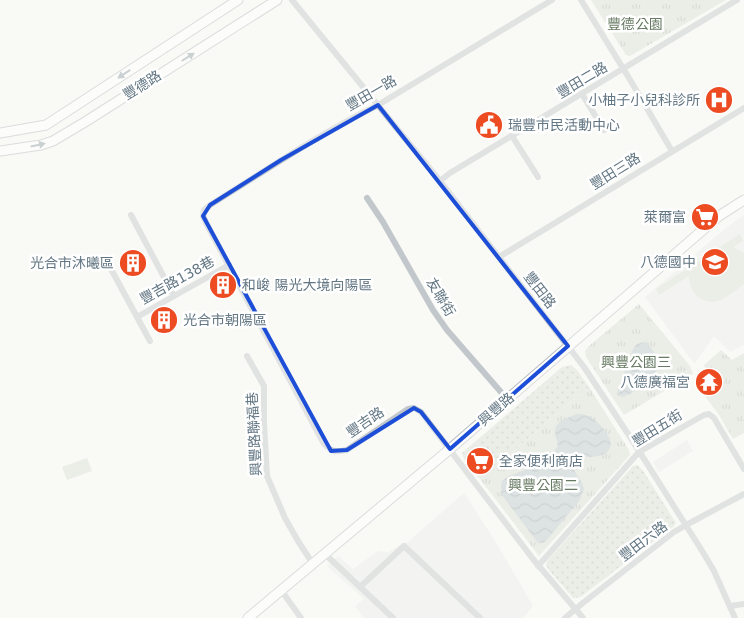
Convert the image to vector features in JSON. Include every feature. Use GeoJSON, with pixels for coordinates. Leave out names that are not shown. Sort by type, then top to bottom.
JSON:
{"type":"FeatureCollection","features":[{"type":"Feature","properties":{"kind":"main road","name":"豐德路"},"geometry":{"type":"LineString","coordinates":[[0,133],[46,125],[238,0]]}},
{"type":"Feature","properties":{"kind":"main road","name":"豐德路"},"geometry":{"type":"LineString","coordinates":[[0,151],[41,145],[53,141],[277,0]]}},
{"type":"Feature","properties":{"kind":"main road","name":"興豐路"},"geometry":{"type":"LineString","coordinates":[[248,618],[450,449],[720,216],[744,200]]}},
{"type":"Feature","properties":{"kind":"street","name":"豐田路"},"geometry":{"type":"LineString","coordinates":[[292,0],[440,181],[584,367],[640,452],[714,571],[735,618]]}},
{"type":"Feature","properties":{"kind":"street","name":"豐田一路"},"geometry":{"type":"LineString","coordinates":[[204,210],[281,160],[359,114],[378,105],[552,0]]}},
{"type":"Feature","properties":{"kind":"street"},"geometry":{"type":"LineString","coordinates":[[581,0],[672,152]]}},
{"type":"Feature","properties":{"kind":"street","name":"豐田二路"},"geometry":{"type":"LineString","coordinates":[[440,181],[450,173],[737,0]]}},
{"type":"Feature","properties":{"kind":"street"},"geometry":{"type":"LineString","coordinates":[[582,94],[604,130]]}},
{"type":"Feature","properties":{"kind":"street","name":"豐田三路"},"geometry":{"type":"LineString","coordinates":[[499,257],[744,108]]}},
{"type":"Feature","properties":{"kind":"street"},"geometry":{"type":"LineString","coordinates":[[512,136],[538,177]]}},
{"type":"Feature","properties":{"kind":"street","name":"友聯街"},"geometry":{"type":"LineString","coordinates":[[367,198],[383,222],[433,310],[447,330],[507,399]]}},
{"type":"Feature","properties":{"kind":"street","name":"豐吉路"},"geometry":{"type":"LineString","coordinates":[[204,210],[203,216],[206,223],[324,444],[331,451],[347,450],[408,409],[414,408],[422,412],[538,566],[583,618]]}},
{"type":"Feature","properties":{"kind":"street"},"geometry":{"type":"LineString","coordinates":[[131,215],[174,296]]}},
{"type":"Feature","properties":{"kind":"street","name":"豐吉路138巷"},"geometry":{"type":"LineString","coordinates":[[137,317],[229,265]]}},
{"type":"Feature","properties":{"kind":"street"},"geometry":{"type":"LineString","coordinates":[[111,269],[150,341]]}},
{"type":"Feature","properties":{"kind":"street","name":"興豐路聯福巷"},"geometry":{"type":"LineString","coordinates":[[247,356],[264,386],[267,476],[285,518],[313,564]]}},
{"type":"Feature","properties":{"kind":"street","name":"豐田五街"},"geometry":{"type":"LineString","coordinates":[[538,566],[640,452],[704,414],[713,415],[744,469]]}},
{"type":"Feature","properties":{"kind":"street","name":"豐田六路"},"geometry":{"type":"LineString","coordinates":[[565,618],[639,559],[686,525],[744,494]]}},
{"type":"Feature","properties":{"kind":"street"},"geometry":{"type":"LineString","coordinates":[[360,587],[404,546],[480,618]]}},
{"type":"Feature","properties":{"kind":"street"},"geometry":{"type":"LineString","coordinates":[[325,554],[392,618]]}},
{"type":"Feature","properties":{"kind":"street"},"geometry":{"type":"LineString","coordinates":[[281,590],[301,618]]}},
{"type":"Feature","properties":{"kind":"street"},"geometry":{"type":"LineString","coordinates":[[730,606],[744,604]]}},
{"type":"Feature","properties":{"kind":"highlighted area"},"geometry":{"type":"Polygon","coordinates":[[[378,105],[568,346],[450,449],[421,412],[414,408],[347,450],[331,451],[203,216],[210,205],[281,160],[378,105]]]}},
{"type":"Feature","properties":{"kind":"shaded area","name":"八德國中"},"geometry":{"type":"Polygon","coordinates":[[[744,215],[744,345],[730,352],[714,336],[695,363],[645,297],[744,215]]]}},
{"type":"Feature","properties":{"kind":"shaded area"},"geometry":{"type":"Polygon","coordinates":[[[687,440],[693,451],[659,472],[653,462],[687,440]]]}},
{"type":"Feature","properties":{"kind":"shaded area"},"geometry":{"type":"Polygon","coordinates":[[[464,493],[497,544],[533,606],[523,618],[364,618],[355,606],[364,599],[327,566],[338,556],[353,569],[378,551],[388,552],[409,541],[464,493]]]}},
{"type":"Feature","properties":{"kind":"green space","name":"豐德公園"},"geometry":{"type":"Polygon","coordinates":[[[591,0],[726,0],[630,56],[626,55],[591,0]]]}},
{"type":"Feature","properties":{"kind":"green space"},"geometry":{"type":"Polygon","coordinates":[[[740,234],[743,241],[733,247],[744,253],[744,284],[721,300],[714,302],[698,297],[691,287],[689,276],[659,295],[656,289],[740,234]]]}},
{"type":"Feature","properties":{"kind":"green space","name":"興豐公園三"},"geometry":{"type":"Polygon","coordinates":[[[639,304],[690,366],[693,374],[624,415],[586,357],[585,351],[639,304]]]}},
{"type":"Feature","properties":{"kind":"green space"},"geometry":{"type":"Polygon","coordinates":[[[721,350],[732,360],[744,353],[744,433],[733,439],[719,415],[695,383],[706,370],[704,365],[721,350]]]}},
{"type":"Feature","properties":{"kind":"green space"},"geometry":{"type":"Polygon","coordinates":[[[571,365],[589,387],[480,479],[464,459],[462,453],[562,367],[571,365]]]}},
{"type":"Feature","properties":{"kind":"green space","name":"興豐公園二"},"geometry":{"type":"Polygon","coordinates":[[[589,387],[629,450],[630,455],[539,556],[480,479],[589,387]]]}},
{"type":"Feature","properties":{"kind":"green space"},"geometry":{"type":"Polygon","coordinates":[[[87,458],[92,471],[67,480],[62,467],[87,458]]]}},
{"type":"Feature","properties":{"kind":"green space"},"geometry":{"type":"Polygon","coordinates":[[[638,465],[676,523],[582,596],[573,598],[548,569],[546,564],[633,466],[638,465]]]}},
{"type":"Feature","properties":{"kind":"water"},"geometry":{"type":"Polygon","coordinates":[[[647,343],[661,361],[662,366],[632,393],[622,397],[618,391],[633,349],[637,344],[647,343]]]}},
{"type":"Feature","properties":{"kind":"water"},"geometry":{"type":"Polygon","coordinates":[[[577,414],[591,418],[598,423],[607,434],[611,445],[606,453],[600,456],[576,456],[569,462],[584,489],[579,501],[546,541],[538,543],[502,495],[502,481],[507,477],[532,467],[541,457],[555,450],[559,445],[555,432],[557,424],[577,414]]]}},
{"type":"Feature","properties":{"kind":"place","name":"小柚子小兒科診所"},"geometry":{"type":"Point","coordinates":[719,100]}},
{"type":"Feature","properties":{"kind":"place","name":"瑞豐市民活動中心"},"geometry":{"type":"Point","coordinates":[489,125]}},
{"type":"Feature","properties":{"kind":"place","name":"萊爾富"},"geometry":{"type":"Point","coordinates":[705,217]}},
{"type":"Feature","properties":{"kind":"place","name":"八德國中"},"geometry":{"type":"Point","coordinates":[715,262]}},
{"type":"Feature","properties":{"kind":"place","name":"光合市沐曦區"},"geometry":{"type":"Point","coordinates":[133,263]}},
{"type":"Feature","properties":{"kind":"place","name":"和峻 陽光大境向陽區"},"geometry":{"type":"Point","coordinates":[223,285]}},
{"type":"Feature","properties":{"kind":"place","name":"光合市朝陽區"},"geometry":{"type":"Point","coordinates":[164,320]}},
{"type":"Feature","properties":{"kind":"place","name":"八德廣福宮"},"geometry":{"type":"Point","coordinates":[709,382]}},
{"type":"Feature","properties":{"kind":"place","name":"全家便利商店"},"geometry":{"type":"Point","coordinates":[480,461]}}]}
